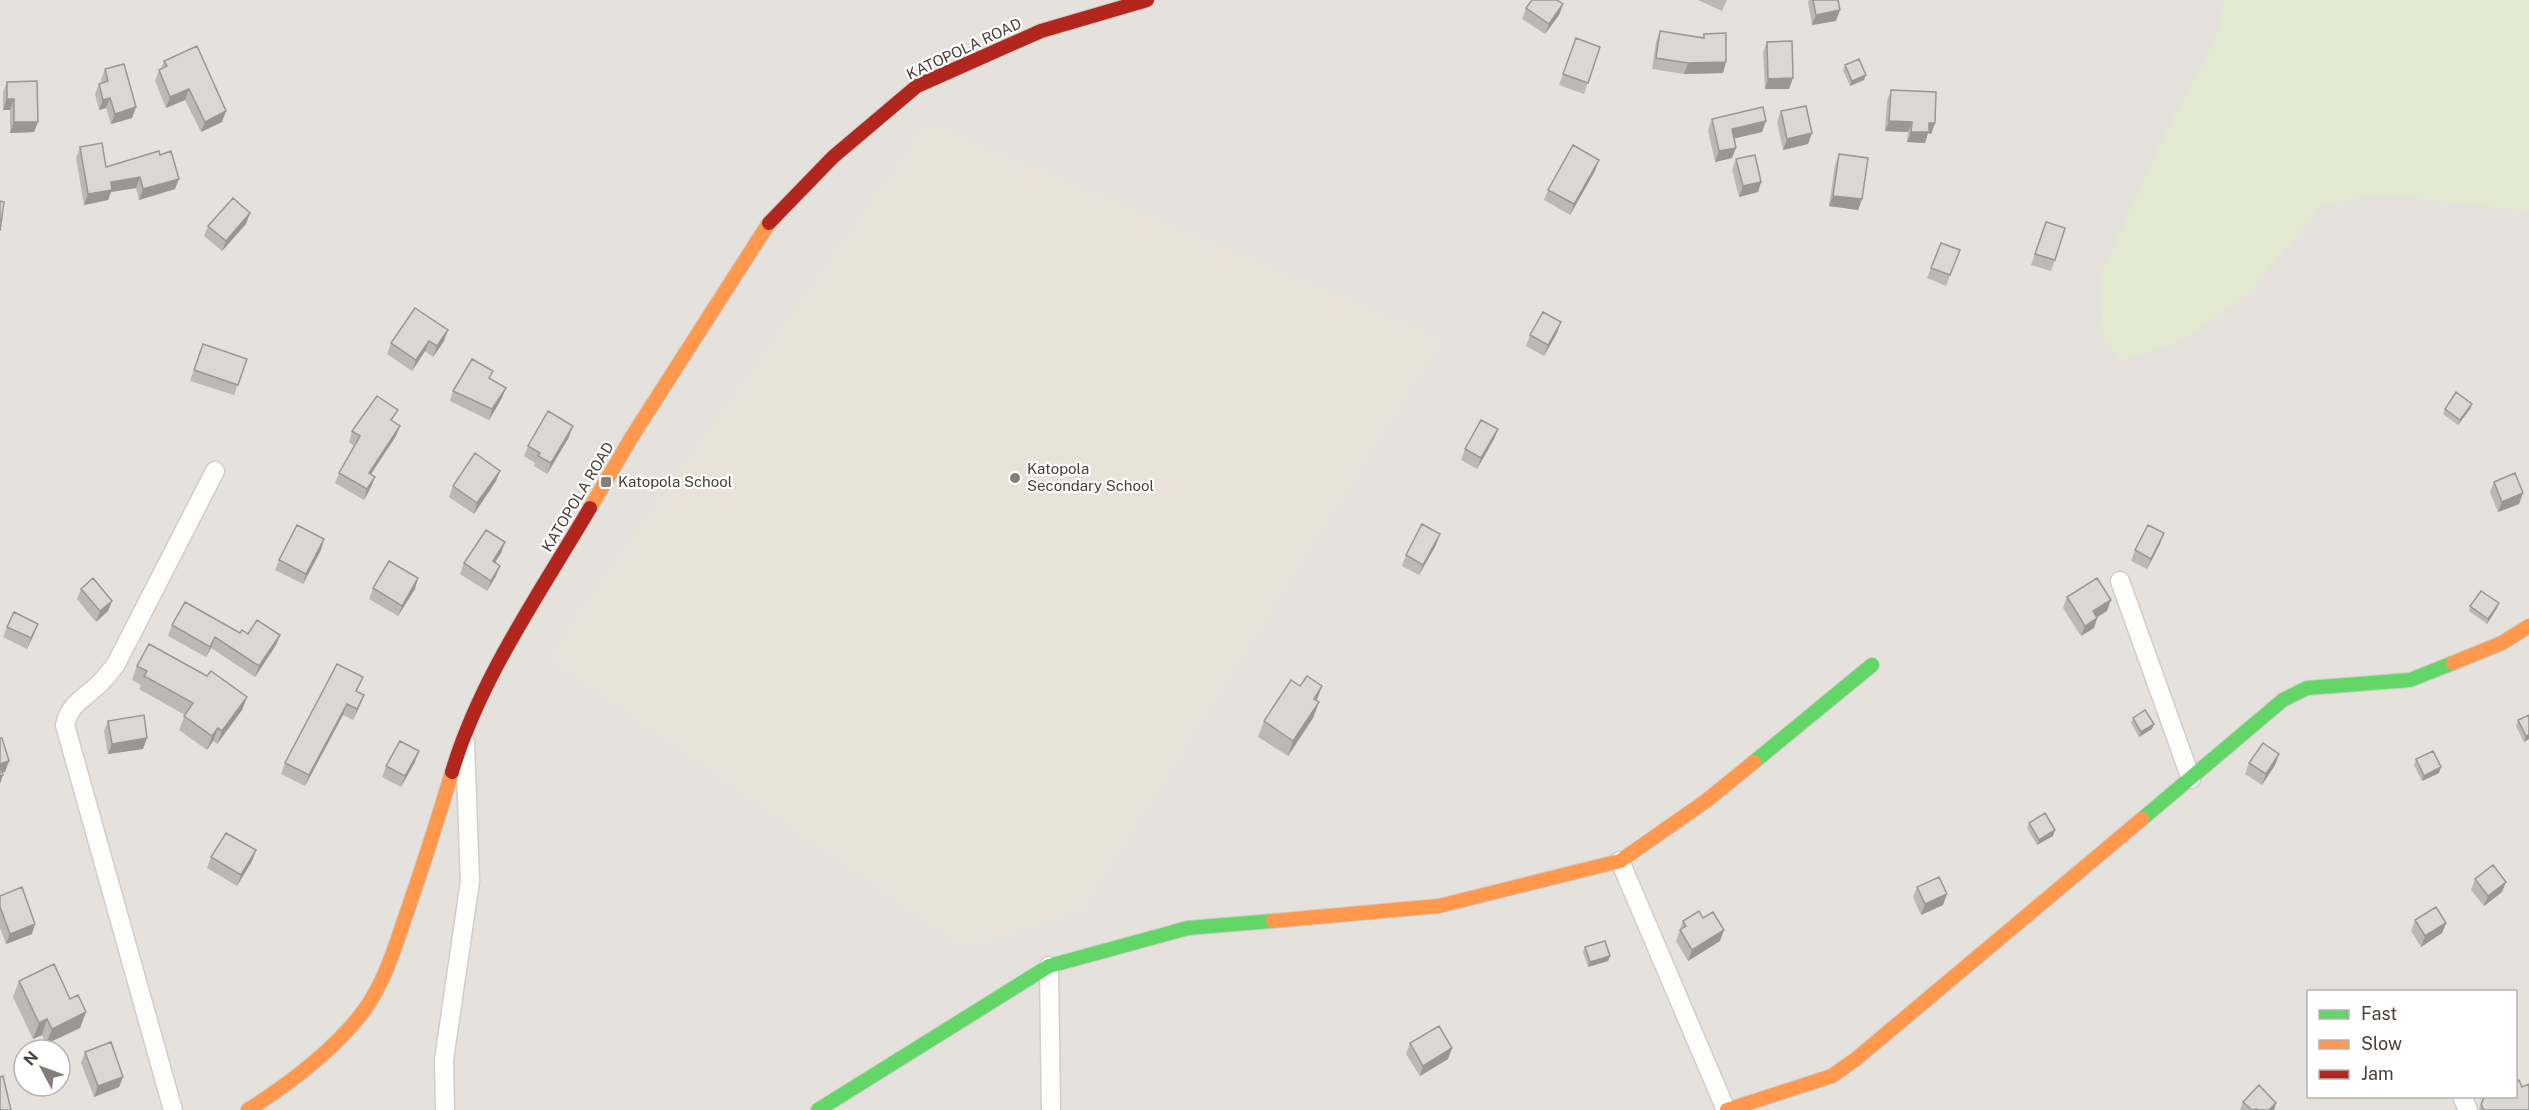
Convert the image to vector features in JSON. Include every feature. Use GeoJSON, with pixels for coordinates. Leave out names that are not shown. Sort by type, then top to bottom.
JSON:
{"type":"FeatureCollection","features":[{"type":"Feature","properties":{"kind":"street","name":"KATOPOLA ROAD"},"geometry":{"type":"LineString","coordinates":[[248,1110],[291,1083],[324,1052],[362,1013],[386,974],[426,858],[464,731],[514,637],[633,435],[765,228],[833,157],[917,86],[1041,31],[1147,0]]}},
{"type":"Feature","properties":{"kind":"street"},"geometry":{"type":"LineString","coordinates":[[173,1110],[65,725],[67,714],[74,704],[98,686],[116,664],[215,471]]}},
{"type":"Feature","properties":{"kind":"street"},"geometry":{"type":"LineString","coordinates":[[2120,581],[2191,779]]}},
{"type":"Feature","properties":{"kind":"street"},"geometry":{"type":"LineString","coordinates":[[1620,861],[1726,1110],[1832,1076],[1856,1059],[2283,700],[2307,688],[2410,680],[2502,643],[2529,626]]}},
{"type":"Feature","properties":{"kind":"street"},"geometry":{"type":"LineString","coordinates":[[818,1110],[1049,966],[1188,928],[1439,906],[1620,861],[1706,801],[1872,665]]}},
{"type":"Feature","properties":{"kind":"street"},"geometry":{"type":"LineString","coordinates":[[445,1110],[444,1060],[470,881],[464,731]]}},
{"type":"Feature","properties":{"kind":"street"},"geometry":{"type":"LineString","coordinates":[[1049,966],[1051,1110]]}},
{"type":"Feature","properties":{"kind":"shaded area"},"geometry":{"type":"Polygon","coordinates":[[[0,0],[2529,0],[2529,1110],[0,1110],[0,0]]]}},
{"type":"Feature","properties":{"kind":"shaded area","name":"Katopola Secondary School"},"geometry":{"type":"Polygon","coordinates":[[[928,124],[1441,340],[1082,910],[964,947],[552,659],[578,616],[928,124]]]}},
{"type":"Feature","properties":{"kind":"green space"},"geometry":{"type":"Polygon","coordinates":[[[2225,0],[2529,0],[2529,211],[2385,195],[2325,204],[2248,294],[2183,340],[2122,361],[2103,337],[2100,275],[2168,127],[2215,42],[2225,0]]]}},
{"type":"Feature","properties":{"kind":"building"},"geometry":{"type":"Polygon","coordinates":[[[1532,0],[1557,0],[1563,4],[1549,24],[1526,8],[1532,0]]]}},
{"type":"Feature","properties":{"kind":"building"},"geometry":{"type":"Polygon","coordinates":[[[1813,0],[1838,0],[1840,10],[1816,15],[1813,0]]]}},
{"type":"Feature","properties":{"kind":"building"},"geometry":{"type":"Polygon","coordinates":[[[1660,31],[1704,38],[1704,34],[1726,33],[1726,62],[1688,63],[1656,58],[1660,31]]]}},
{"type":"Feature","properties":{"kind":"building"},"geometry":{"type":"Polygon","coordinates":[[[1576,38],[1600,47],[1588,83],[1563,74],[1576,38]]]}},
{"type":"Feature","properties":{"kind":"building"},"geometry":{"type":"Polygon","coordinates":[[[1792,41],[1793,78],[1768,79],[1767,42],[1792,41]]]}},
{"type":"Feature","properties":{"kind":"building"},"geometry":{"type":"Polygon","coordinates":[[[197,46],[226,111],[205,122],[189,89],[170,97],[159,70],[167,66],[164,61],[197,46]]]}},
{"type":"Feature","properties":{"kind":"building"},"geometry":{"type":"Polygon","coordinates":[[[1859,59],[1866,75],[1852,81],[1845,65],[1859,59]]]}},
{"type":"Feature","properties":{"kind":"building"},"geometry":{"type":"Polygon","coordinates":[[[124,64],[136,107],[115,114],[110,98],[103,100],[99,84],[108,81],[105,69],[124,64]]]}},
{"type":"Feature","properties":{"kind":"building"},"geometry":{"type":"Polygon","coordinates":[[[37,81],[38,122],[14,122],[14,99],[7,99],[7,82],[37,81]]]}},
{"type":"Feature","properties":{"kind":"building"},"geometry":{"type":"Polygon","coordinates":[[[1891,90],[1936,92],[1935,123],[1929,123],[1929,132],[1911,132],[1912,122],[1889,121],[1891,90]]]}},
{"type":"Feature","properties":{"kind":"building"},"geometry":{"type":"Polygon","coordinates":[[[1806,106],[1812,133],[1787,139],[1781,111],[1806,106]]]}},
{"type":"Feature","properties":{"kind":"building"},"geometry":{"type":"Polygon","coordinates":[[[1763,107],[1766,121],[1732,129],[1736,148],[1719,151],[1712,119],[1763,107]]]}},
{"type":"Feature","properties":{"kind":"building"},"geometry":{"type":"Polygon","coordinates":[[[102,143],[106,167],[159,151],[160,155],[171,151],[179,179],[143,189],[140,177],[111,182],[112,190],[88,194],[80,147],[102,143]]]}},
{"type":"Feature","properties":{"kind":"building"},"geometry":{"type":"Polygon","coordinates":[[[1573,145],[1599,160],[1574,204],[1548,190],[1573,145]]]}},
{"type":"Feature","properties":{"kind":"building"},"geometry":{"type":"Polygon","coordinates":[[[1839,154],[1868,158],[1862,199],[1833,196],[1839,154]]]}},
{"type":"Feature","properties":{"kind":"building"},"geometry":{"type":"Polygon","coordinates":[[[1755,155],[1761,182],[1743,186],[1736,159],[1755,155]]]}},
{"type":"Feature","properties":{"kind":"building"},"geometry":{"type":"Polygon","coordinates":[[[233,198],[250,213],[226,241],[208,226],[233,198]]]}},
{"type":"Feature","properties":{"kind":"building"},"geometry":{"type":"Polygon","coordinates":[[[0,201],[4,202],[0,231],[0,201]]]}},
{"type":"Feature","properties":{"kind":"building"},"geometry":{"type":"Polygon","coordinates":[[[2046,222],[2065,228],[2055,260],[2035,254],[2046,222]]]}},
{"type":"Feature","properties":{"kind":"building"},"geometry":{"type":"Polygon","coordinates":[[[1941,243],[1960,250],[1950,275],[1931,268],[1941,243]]]}},
{"type":"Feature","properties":{"kind":"building"},"geometry":{"type":"Polygon","coordinates":[[[415,308],[448,330],[437,346],[429,341],[416,360],[391,343],[415,308]]]}},
{"type":"Feature","properties":{"kind":"building"},"geometry":{"type":"Polygon","coordinates":[[[1543,312],[1561,322],[1548,345],[1530,335],[1543,312]]]}},
{"type":"Feature","properties":{"kind":"building"},"geometry":{"type":"Polygon","coordinates":[[[203,344],[247,359],[238,385],[194,370],[203,344]]]}},
{"type":"Feature","properties":{"kind":"building"},"geometry":{"type":"Polygon","coordinates":[[[472,359],[493,371],[489,378],[506,388],[492,409],[453,391],[472,359]]]}},
{"type":"Feature","properties":{"kind":"building"},"geometry":{"type":"Polygon","coordinates":[[[2456,392],[2472,404],[2460,420],[2445,409],[2456,392]]]}},
{"type":"Feature","properties":{"kind":"building"},"geometry":{"type":"Polygon","coordinates":[[[377,396],[398,410],[391,420],[400,426],[369,473],[375,477],[367,489],[339,473],[360,436],[352,431],[377,396]]]}},
{"type":"Feature","properties":{"kind":"building"},"geometry":{"type":"Polygon","coordinates":[[[548,411],[573,426],[551,463],[538,456],[540,453],[528,446],[548,411]]]}},
{"type":"Feature","properties":{"kind":"building"},"geometry":{"type":"Polygon","coordinates":[[[1481,420],[1498,429],[1481,458],[1465,449],[1481,420]]]}},
{"type":"Feature","properties":{"kind":"building"},"geometry":{"type":"Polygon","coordinates":[[[475,453],[500,471],[477,503],[453,486],[475,453]]]}},
{"type":"Feature","properties":{"kind":"building"},"geometry":{"type":"Polygon","coordinates":[[[2515,473],[2523,493],[2502,502],[2494,482],[2515,473]]]}},
{"type":"Feature","properties":{"kind":"building"},"geometry":{"type":"Polygon","coordinates":[[[1422,524],[1440,534],[1423,565],[1406,555],[1422,524]]]}},
{"type":"Feature","properties":{"kind":"building"},"geometry":{"type":"Polygon","coordinates":[[[297,525],[324,539],[306,574],[279,560],[297,525]]]}},
{"type":"Feature","properties":{"kind":"building"},"geometry":{"type":"Polygon","coordinates":[[[2148,525],[2164,533],[2151,559],[2135,550],[2148,525]]]}},
{"type":"Feature","properties":{"kind":"building"},"geometry":{"type":"Polygon","coordinates":[[[486,530],[505,542],[493,561],[500,566],[491,581],[464,563],[486,530]]]}},
{"type":"Feature","properties":{"kind":"building"},"geometry":{"type":"Polygon","coordinates":[[[389,561],[418,578],[402,606],[373,588],[389,561]]]}},
{"type":"Feature","properties":{"kind":"building"},"geometry":{"type":"Polygon","coordinates":[[[93,578],[112,601],[100,611],[81,589],[93,578]]]}},
{"type":"Feature","properties":{"kind":"building"},"geometry":{"type":"Polygon","coordinates":[[[2097,578],[2111,600],[2093,611],[2097,618],[2085,626],[2067,597],[2097,578]]]}},
{"type":"Feature","properties":{"kind":"building"},"geometry":{"type":"Polygon","coordinates":[[[2481,591],[2499,603],[2488,619],[2470,606],[2481,591]]]}},
{"type":"Feature","properties":{"kind":"building"},"geometry":{"type":"Polygon","coordinates":[[[185,602],[240,633],[242,630],[248,634],[257,620],[280,635],[259,666],[215,637],[210,647],[172,625],[185,602]]]}},
{"type":"Feature","properties":{"kind":"building"},"geometry":{"type":"Polygon","coordinates":[[[14,612],[38,624],[31,638],[7,627],[14,612]]]}},
{"type":"Feature","properties":{"kind":"building"},"geometry":{"type":"Polygon","coordinates":[[[149,644],[207,676],[211,671],[247,697],[222,731],[218,728],[212,736],[184,716],[193,703],[144,676],[147,671],[137,666],[149,644]]]}},
{"type":"Feature","properties":{"kind":"building"},"geometry":{"type":"Polygon","coordinates":[[[337,664],[363,677],[356,691],[364,695],[357,709],[347,704],[309,775],[285,763],[337,664]]]}},
{"type":"Feature","properties":{"kind":"building"},"geometry":{"type":"Polygon","coordinates":[[[1307,676],[1322,686],[1314,699],[1319,702],[1293,741],[1264,721],[1291,680],[1300,686],[1307,676]]]}},
{"type":"Feature","properties":{"kind":"building"},"geometry":{"type":"Polygon","coordinates":[[[2145,710],[2154,724],[2141,732],[2133,718],[2145,710]]]}},
{"type":"Feature","properties":{"kind":"building"},"geometry":{"type":"Polygon","coordinates":[[[144,715],[147,738],[112,744],[108,721],[144,715]]]}},
{"type":"Feature","properties":{"kind":"building"},"geometry":{"type":"Polygon","coordinates":[[[2529,715],[2529,735],[2526,736],[2518,720],[2529,715]]]}},
{"type":"Feature","properties":{"kind":"building"},"geometry":{"type":"Polygon","coordinates":[[[0,738],[2,738],[9,761],[0,764],[0,738]]]}},
{"type":"Feature","properties":{"kind":"building"},"geometry":{"type":"Polygon","coordinates":[[[400,741],[419,751],[405,776],[386,766],[400,741]]]}},
{"type":"Feature","properties":{"kind":"building"},"geometry":{"type":"Polygon","coordinates":[[[2263,743],[2279,754],[2266,774],[2249,763],[2263,743]]]}},
{"type":"Feature","properties":{"kind":"building"},"geometry":{"type":"Polygon","coordinates":[[[2433,751],[2441,767],[2424,776],[2416,759],[2433,751]]]}},
{"type":"Feature","properties":{"kind":"building"},"geometry":{"type":"Polygon","coordinates":[[[2045,813],[2055,830],[2039,840],[2029,823],[2045,813]]]}},
{"type":"Feature","properties":{"kind":"building"},"geometry":{"type":"Polygon","coordinates":[[[226,833],[256,850],[241,875],[211,857],[226,833]]]}},
{"type":"Feature","properties":{"kind":"building"},"geometry":{"type":"Polygon","coordinates":[[[2493,865],[2506,882],[2488,896],[2475,879],[2493,865]]]}},
{"type":"Feature","properties":{"kind":"building"},"geometry":{"type":"Polygon","coordinates":[[[1939,877],[1947,894],[1925,904],[1917,887],[1939,877]]]}},
{"type":"Feature","properties":{"kind":"building"},"geometry":{"type":"Polygon","coordinates":[[[22,887],[35,924],[10,934],[0,907],[0,896],[22,887]]]}},
{"type":"Feature","properties":{"kind":"building"},"geometry":{"type":"Polygon","coordinates":[[[2436,907],[2446,923],[2425,936],[2415,920],[2436,907]]]}},
{"type":"Feature","properties":{"kind":"building"},"geometry":{"type":"Polygon","coordinates":[[[1699,911],[1703,918],[1713,912],[1724,930],[1692,950],[1680,930],[1686,926],[1683,921],[1699,911]]]}},
{"type":"Feature","properties":{"kind":"building"},"geometry":{"type":"Polygon","coordinates":[[[1605,941],[1610,956],[1590,962],[1585,947],[1605,941]]]}},
{"type":"Feature","properties":{"kind":"building"},"geometry":{"type":"Polygon","coordinates":[[[54,964],[70,999],[78,995],[86,1012],[52,1029],[47,1019],[39,1023],[19,981],[54,964]]]}},
{"type":"Feature","properties":{"kind":"building"},"geometry":{"type":"Polygon","coordinates":[[[1439,1026],[1452,1048],[1423,1066],[1410,1043],[1439,1026]]]}},
{"type":"Feature","properties":{"kind":"building"},"geometry":{"type":"Polygon","coordinates":[[[111,1042],[123,1077],[98,1086],[85,1052],[111,1042]]]}},
{"type":"Feature","properties":{"kind":"building"},"geometry":{"type":"Polygon","coordinates":[[[3,1076],[11,1110],[0,1110],[0,1077],[3,1076]]]}},
{"type":"Feature","properties":{"kind":"building"},"geometry":{"type":"Polygon","coordinates":[[[2519,1080],[2522,1087],[2529,1084],[2529,1110],[2484,1110],[2481,1105],[2485,1098],[2517,1098],[2517,1081],[2519,1080]]]}},
{"type":"Feature","properties":{"kind":"building"},"geometry":{"type":"Polygon","coordinates":[[[2259,1085],[2276,1103],[2269,1110],[2252,1110],[2243,1102],[2259,1085]]]}},
{"type":"Feature","properties":{"kind":"traffic: fast"},"geometry":{"type":"LineString","coordinates":[[2142,819],[2283,700],[2307,688],[2410,680],[2453,663]]}},
{"type":"Feature","properties":{"kind":"traffic: fast"},"geometry":{"type":"LineString","coordinates":[[1754,762],[1872,665]]}},
{"type":"Feature","properties":{"kind":"traffic: fast"},"geometry":{"type":"LineString","coordinates":[[818,1110],[1049,966],[1188,928],[1273,921]]}},
{"type":"Feature","properties":{"kind":"traffic: slow"},"geometry":{"type":"LineString","coordinates":[[590,508],[633,435],[769,223]]}},
{"type":"Feature","properties":{"kind":"traffic: slow"},"geometry":{"type":"LineString","coordinates":[[2453,663],[2502,643],[2529,626]]}},
{"type":"Feature","properties":{"kind":"traffic: slow"},"geometry":{"type":"LineString","coordinates":[[1273,921],[1439,906],[1620,861],[1706,801],[1754,762]]}},
{"type":"Feature","properties":{"kind":"traffic: slow"},"geometry":{"type":"LineString","coordinates":[[248,1110],[294,1078],[324,1053],[351,1026],[371,1001],[394,951],[452,772]]}},
{"type":"Feature","properties":{"kind":"traffic: slow"},"geometry":{"type":"LineString","coordinates":[[1727,1110],[1832,1076],[1856,1059],[2142,819]]}},
{"type":"Feature","properties":{"kind":"traffic: jam"},"geometry":{"type":"LineString","coordinates":[[769,223],[833,157],[917,86],[1041,31],[1147,0]]}},
{"type":"Feature","properties":{"kind":"traffic: jam"},"geometry":{"type":"LineString","coordinates":[[452,772],[478,703],[495,670],[590,508]]}},
{"type":"Feature","properties":{"kind":"place","name":"Katopola Secondary School"},"geometry":{"type":"Point","coordinates":[1015,478]}},
{"type":"Feature","properties":{"kind":"place","name":"Katopola School"},"geometry":{"type":"Point","coordinates":[606,482]}}]}
